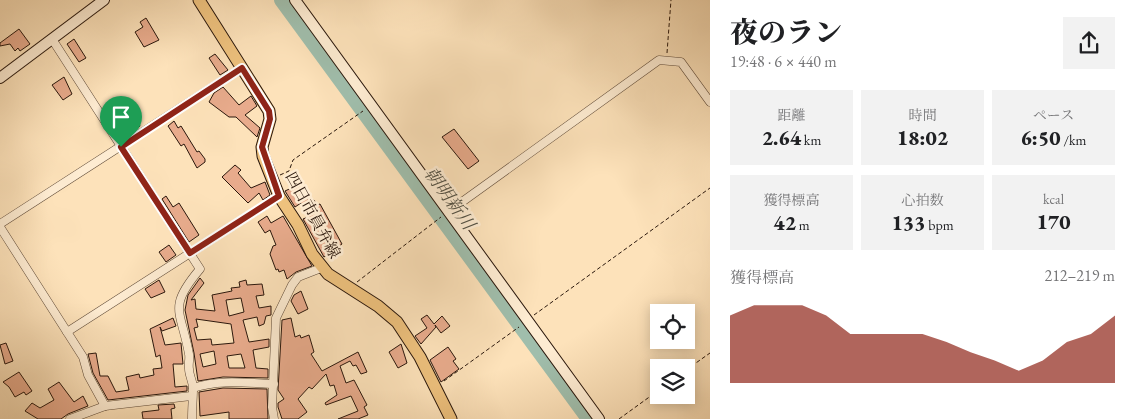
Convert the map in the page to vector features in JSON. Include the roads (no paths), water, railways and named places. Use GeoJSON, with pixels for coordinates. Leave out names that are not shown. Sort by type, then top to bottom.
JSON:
{"type":"FeatureCollection","features":[{"type":"Feature","properties":{"kind":"main road","name":"四日市員弁線"},"geometry":{"type":"LineString","coordinates":[[199,0],[269,111],[270,119],[262,147],[279,196],[298,225],[321,268],[351,287],[397,322],[420,357],[451,419]]}},
{"type":"Feature","properties":{"kind":"street"},"geometry":{"type":"LineString","coordinates":[[0,78],[104,0]]}},
{"type":"Feature","properties":{"kind":"street"},"geometry":{"type":"LineString","coordinates":[[295,0],[446,214],[528,321],[599,419]]}},
{"type":"Feature","properties":{"kind":"street"},"geometry":{"type":"LineString","coordinates":[[52,39],[200,269],[188,283],[178,304],[179,318],[190,356],[188,368],[192,392],[192,419]]}},
{"type":"Feature","properties":{"kind":"street"},"geometry":{"type":"LineString","coordinates":[[446,214],[659,60],[680,62],[710,102]]}},
{"type":"Feature","properties":{"kind":"street"},"geometry":{"type":"LineString","coordinates":[[106,406],[88,375],[83,357],[0,226],[242,68]]}},
{"type":"Feature","properties":{"kind":"street"},"geometry":{"type":"LineString","coordinates":[[66,332],[279,196]]}},
{"type":"Feature","properties":{"kind":"street"},"geometry":{"type":"LineString","coordinates":[[274,419],[272,407],[276,318],[292,285],[298,277],[321,268]]}},
{"type":"Feature","properties":{"kind":"street"},"geometry":{"type":"LineString","coordinates":[[70,419],[106,406],[192,392],[210,383],[274,384]]}},
{"type":"Feature","properties":{"kind":"waterway","name":"朝明新川"},"geometry":{"type":"LineString","coordinates":[[281,0],[588,419]]}}]}
